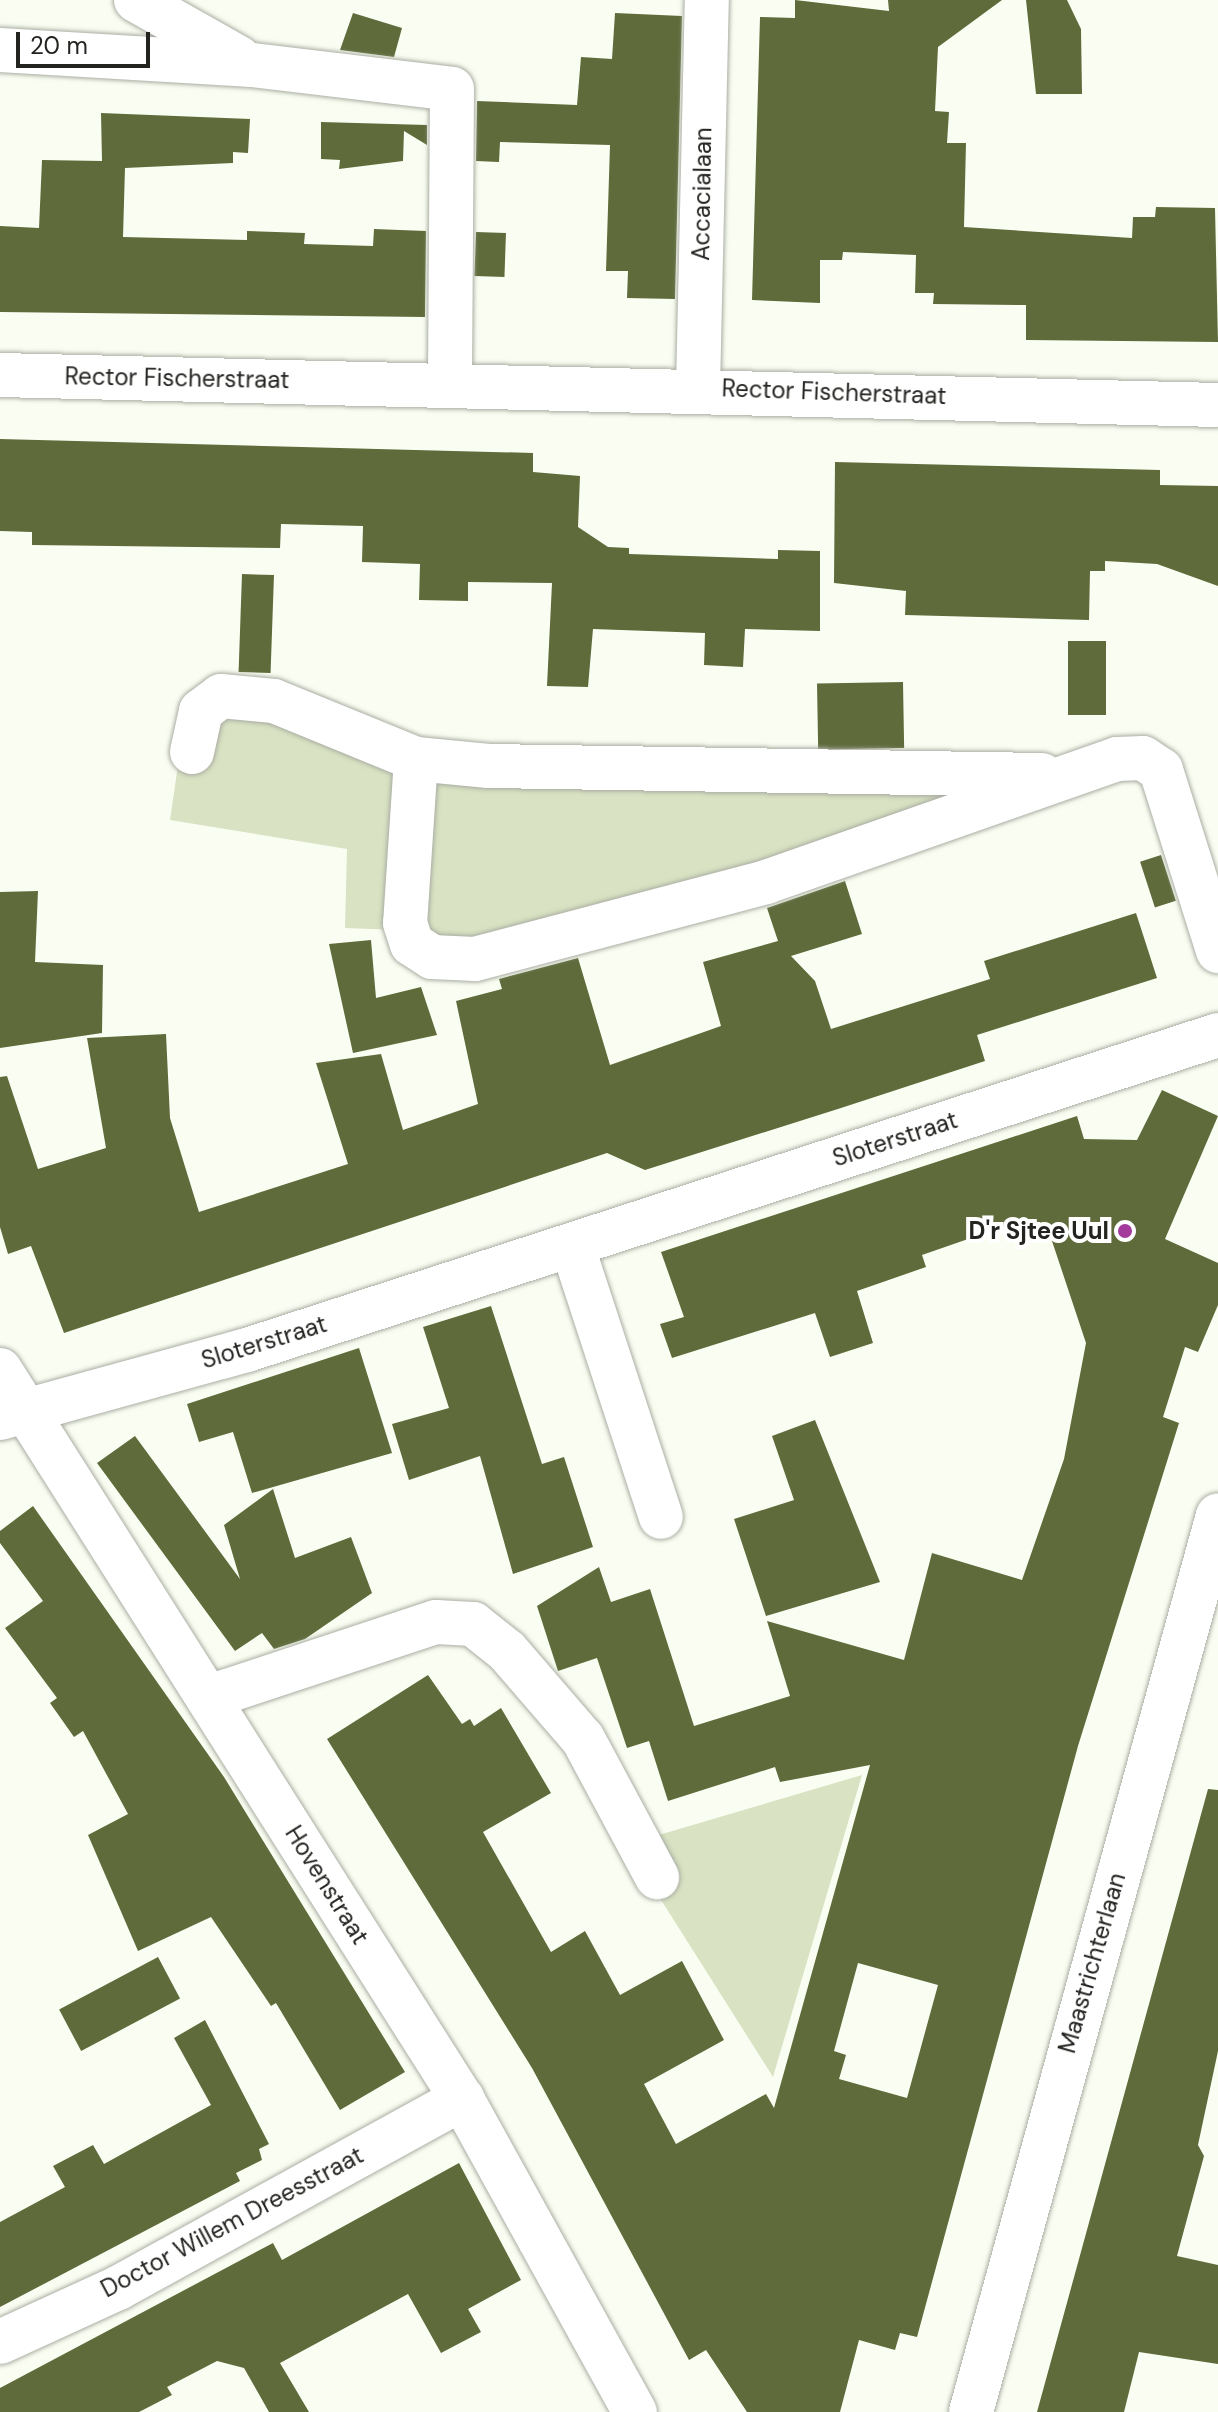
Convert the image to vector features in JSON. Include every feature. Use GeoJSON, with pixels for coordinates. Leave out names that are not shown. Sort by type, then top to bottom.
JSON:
{"type":"FeatureCollection","features":[{"type":"Feature","properties":{"kind":"street"},"geometry":{"type":"LineString","coordinates":[[136,0],[252,65]]}},
{"type":"Feature","properties":{"kind":"street","name":"Accacialaan"},"geometry":{"type":"LineString","coordinates":[[698,388],[707,0]]}},
{"type":"Feature","properties":{"kind":"street"},"geometry":{"type":"LineString","coordinates":[[0,50],[252,65],[452,89],[450,382]]}},
{"type":"Feature","properties":{"kind":"street","name":"Rector Fischerstraat"},"geometry":{"type":"LineString","coordinates":[[0,375],[698,388],[1218,405]]}},
{"type":"Feature","properties":{"kind":"street"},"geometry":{"type":"LineString","coordinates":[[192,752],[201,711],[221,696],[274,701],[416,759],[489,766],[1073,775]]}},
{"type":"Feature","properties":{"kind":"street"},"geometry":{"type":"LineString","coordinates":[[416,759],[405,923],[412,944],[455,961],[766,882],[1117,759],[1143,758],[1161,770],[1218,951]]}},
{"type":"Feature","properties":{"kind":"street","name":"Sloterstraat"},"geometry":{"type":"LineString","coordinates":[[12,1413],[247,1350],[1218,1035]]}},
{"type":"Feature","properties":{"kind":"street"},"geometry":{"type":"LineString","coordinates":[[572,1245],[661,1517]]}},
{"type":"Feature","properties":{"kind":"street","name":"Hovenstraat"},"geometry":{"type":"LineString","coordinates":[[0,1370],[12,1413],[209,1697],[462,2099],[635,2412]]}},
{"type":"Feature","properties":{"kind":"street","name":"Maastrichterlaan"},"geometry":{"type":"LineString","coordinates":[[971,2412],[1218,1515]]}},
{"type":"Feature","properties":{"kind":"street"},"geometry":{"type":"LineString","coordinates":[[209,1697],[436,1622],[473,1624],[507,1651],[583,1739],[657,1877]]}},
{"type":"Feature","properties":{"kind":"street","name":"Doctor Willem Dreesstraat"},"geometry":{"type":"LineString","coordinates":[[0,2342],[118,2288],[462,2099]]}},
{"type":"Feature","properties":{"kind":"green space"},"geometry":{"type":"Polygon","coordinates":[[[230,710],[393,763],[403,779],[397,930],[345,928],[347,849],[170,820],[178,765],[230,710]]]}},
{"type":"Feature","properties":{"kind":"green space"},"geometry":{"type":"Polygon","coordinates":[[[436,778],[1022,783],[465,950],[417,925],[436,778]]]}},
{"type":"Feature","properties":{"kind":"green space"},"geometry":{"type":"Polygon","coordinates":[[[862,1775],[773,2077],[651,1884],[652,1837],[862,1775]]]}},
{"type":"Feature","properties":{"kind":"building"},"geometry":{"type":"Polygon","coordinates":[[[795,0],[889,11],[888,0],[1002,0],[938,47],[935,111],[949,112],[947,143],[966,143],[964,227],[1132,238],[1133,217],[1155,217],[1156,207],[1215,208],[1218,342],[1026,340],[1026,305],[933,304],[934,293],[915,293],[916,255],[843,252],[842,260],[820,260],[820,303],[752,300],[760,17],[795,18],[795,0]]]}},
{"type":"Feature","properties":{"kind":"building"},"geometry":{"type":"Polygon","coordinates":[[[1026,0],[1067,0],[1081,29],[1082,94],[1036,94],[1026,0]]]}},
{"type":"Feature","properties":{"kind":"building"},"geometry":{"type":"Polygon","coordinates":[[[353,13],[402,28],[394,57],[340,50],[353,13]]]}},
{"type":"Feature","properties":{"kind":"building"},"geometry":{"type":"Polygon","coordinates":[[[615,13],[682,16],[675,299],[627,298],[628,271],[606,271],[610,145],[500,142],[499,162],[476,161],[477,101],[577,105],[581,57],[612,59],[615,13]]]}},
{"type":"Feature","properties":{"kind":"building"},"geometry":{"type":"Polygon","coordinates":[[[101,113],[250,119],[248,153],[233,152],[233,163],[125,168],[123,237],[247,240],[247,231],[305,233],[304,244],[373,246],[374,229],[426,231],[425,317],[0,312],[0,226],[39,228],[42,160],[102,161],[101,113]]]}},
{"type":"Feature","properties":{"kind":"building"},"geometry":{"type":"Polygon","coordinates":[[[321,122],[427,125],[427,145],[404,131],[403,161],[339,169],[340,160],[321,159],[321,122]]]}},
{"type":"Feature","properties":{"kind":"building"},"geometry":{"type":"Polygon","coordinates":[[[476,232],[506,233],[504,277],[474,276],[476,232]]]}},
{"type":"Feature","properties":{"kind":"building"},"geometry":{"type":"Polygon","coordinates":[[[0,439],[533,453],[533,472],[580,476],[578,527],[608,547],[629,548],[629,554],[778,559],[778,550],[820,551],[820,631],[745,629],[743,667],[704,665],[705,633],[593,629],[588,687],[547,686],[552,583],[468,582],[468,601],[419,600],[420,564],[362,562],[363,526],[281,524],[280,548],[32,545],[32,532],[0,531],[0,439]]]}},
{"type":"Feature","properties":{"kind":"building"},"geometry":{"type":"Polygon","coordinates":[[[835,462],[1160,470],[1160,485],[1218,486],[1218,586],[1157,564],[1105,561],[1105,571],[1090,571],[1089,620],[905,615],[906,591],[834,583],[835,462]]]}},
{"type":"Feature","properties":{"kind":"building"},"geometry":{"type":"Polygon","coordinates":[[[242,574],[274,575],[271,673],[239,672],[242,574]]]}},
{"type":"Feature","properties":{"kind":"building"},"geometry":{"type":"Polygon","coordinates":[[[1068,641],[1106,641],[1106,715],[1068,715],[1068,641]]]}},
{"type":"Feature","properties":{"kind":"building"},"geometry":{"type":"Polygon","coordinates":[[[903,682],[904,748],[818,749],[817,684],[903,682]]]}},
{"type":"Feature","properties":{"kind":"building"},"geometry":{"type":"Polygon","coordinates":[[[1161,855],[1176,901],[1155,907],[1140,862],[1161,855]]]}},
{"type":"Feature","properties":{"kind":"building"},"geometry":{"type":"Polygon","coordinates":[[[845,881],[862,934],[791,956],[815,981],[831,1029],[990,979],[984,961],[1136,913],[1157,978],[977,1035],[985,1061],[841,1108],[645,1170],[607,1153],[64,1333],[31,1246],[8,1254],[0,1227],[0,1077],[7,1076],[38,1169],[106,1148],[87,1038],[166,1034],[170,1118],[199,1212],[348,1164],[316,1063],[381,1054],[403,1130],[478,1104],[456,1001],[502,989],[499,979],[578,958],[610,1065],[721,1026],[703,962],[778,941],[767,908],[845,881]]]}},
{"type":"Feature","properties":{"kind":"building"},"geometry":{"type":"Polygon","coordinates":[[[38,891],[35,962],[103,965],[102,1033],[0,1048],[0,892],[38,891]]]}},
{"type":"Feature","properties":{"kind":"building"},"geometry":{"type":"Polygon","coordinates":[[[371,940],[376,998],[421,987],[437,1035],[353,1053],[329,944],[371,940]]]}},
{"type":"Feature","properties":{"kind":"building"},"geometry":{"type":"Polygon","coordinates":[[[1162,1090],[1218,1116],[1165,1239],[1218,1263],[1218,1305],[1198,1352],[1185,1347],[1163,1417],[1179,1423],[1078,1746],[917,2337],[900,2333],[895,2350],[859,2340],[840,2412],[747,2412],[706,2350],[689,2360],[532,2068],[327,1739],[428,1675],[462,1724],[470,1719],[474,1726],[501,1708],[551,1793],[483,1832],[551,1952],[585,1931],[620,1995],[682,1961],[724,2040],[644,2084],[676,2144],[766,2094],[774,2108],[870,1765],[780,1782],[775,1767],[668,1801],[649,1741],[627,1748],[597,1658],[558,1671],[537,1606],[599,1567],[611,1602],[650,1589],[694,1726],[790,1696],[767,1621],[904,1660],[932,1553],[1022,1580],[1064,1459],[1086,1343],[1048,1229],[1021,1237],[1017,1222],[922,1255],[926,1267],[857,1291],[873,1343],[830,1357],[815,1313],[672,1358],[660,1324],[684,1317],[661,1252],[1077,1116],[1084,1139],[1137,1140],[1162,1090]],[[858,1963],[834,2051],[846,2055],[839,2079],[907,2098],[938,1985],[858,1963]]]}},
{"type":"Feature","properties":{"kind":"building"},"geometry":{"type":"Polygon","coordinates":[[[491,1306],[542,1464],[564,1457],[593,1547],[513,1574],[480,1456],[409,1480],[392,1424],[449,1408],[423,1327],[491,1306]]]}},
{"type":"Feature","properties":{"kind":"building"},"geometry":{"type":"Polygon","coordinates":[[[359,1348],[392,1453],[252,1493],[233,1432],[199,1442],[187,1404],[359,1348]]]}},
{"type":"Feature","properties":{"kind":"building"},"geometry":{"type":"Polygon","coordinates":[[[815,1420],[880,1582],[766,1616],[734,1519],[794,1500],[772,1436],[815,1420]]]}},
{"type":"Feature","properties":{"kind":"building"},"geometry":{"type":"Polygon","coordinates":[[[135,1436],[240,1579],[224,1525],[273,1489],[295,1558],[351,1537],[372,1593],[305,1639],[274,1649],[262,1633],[235,1651],[97,1463],[135,1436]]]}},
{"type":"Feature","properties":{"kind":"building"},"geometry":{"type":"Polygon","coordinates":[[[33,1506],[224,1777],[405,2072],[340,2110],[276,2003],[271,2006],[211,1917],[138,1951],[88,1835],[128,1814],[83,1731],[74,1737],[50,1703],[57,1698],[5,1628],[43,1601],[0,1543],[0,1531],[33,1506]]]}},
{"type":"Feature","properties":{"kind":"building"},"geometry":{"type":"Polygon","coordinates":[[[1208,1789],[1218,1790],[1218,2051],[1198,2145],[1204,2156],[1177,2256],[1218,2265],[1218,2364],[1139,2352],[1124,2412],[1037,2412],[1208,1789]]]}},
{"type":"Feature","properties":{"kind":"building"},"geometry":{"type":"Polygon","coordinates":[[[158,1957],[180,1998],[81,2051],[59,2010],[158,1957]]]}},
{"type":"Feature","properties":{"kind":"building"},"geometry":{"type":"Polygon","coordinates":[[[205,2020],[269,2144],[259,2149],[262,2160],[236,2173],[240,2181],[0,2307],[0,2222],[65,2187],[53,2166],[93,2145],[104,2164],[211,2105],[174,2038],[205,2020]]]}},
{"type":"Feature","properties":{"kind":"building"},"geometry":{"type":"Polygon","coordinates":[[[459,2163],[521,2280],[468,2309],[481,2332],[441,2353],[408,2294],[280,2363],[309,2412],[269,2412],[244,2368],[217,2361],[167,2387],[172,2395],[139,2412],[0,2412],[0,2388],[273,2243],[282,2260],[459,2163]]]}},
{"type":"Feature","properties":{"kind":"place","name":"D'r Sjtee Uul"},"geometry":{"type":"Point","coordinates":[1125,1231]}}]}
